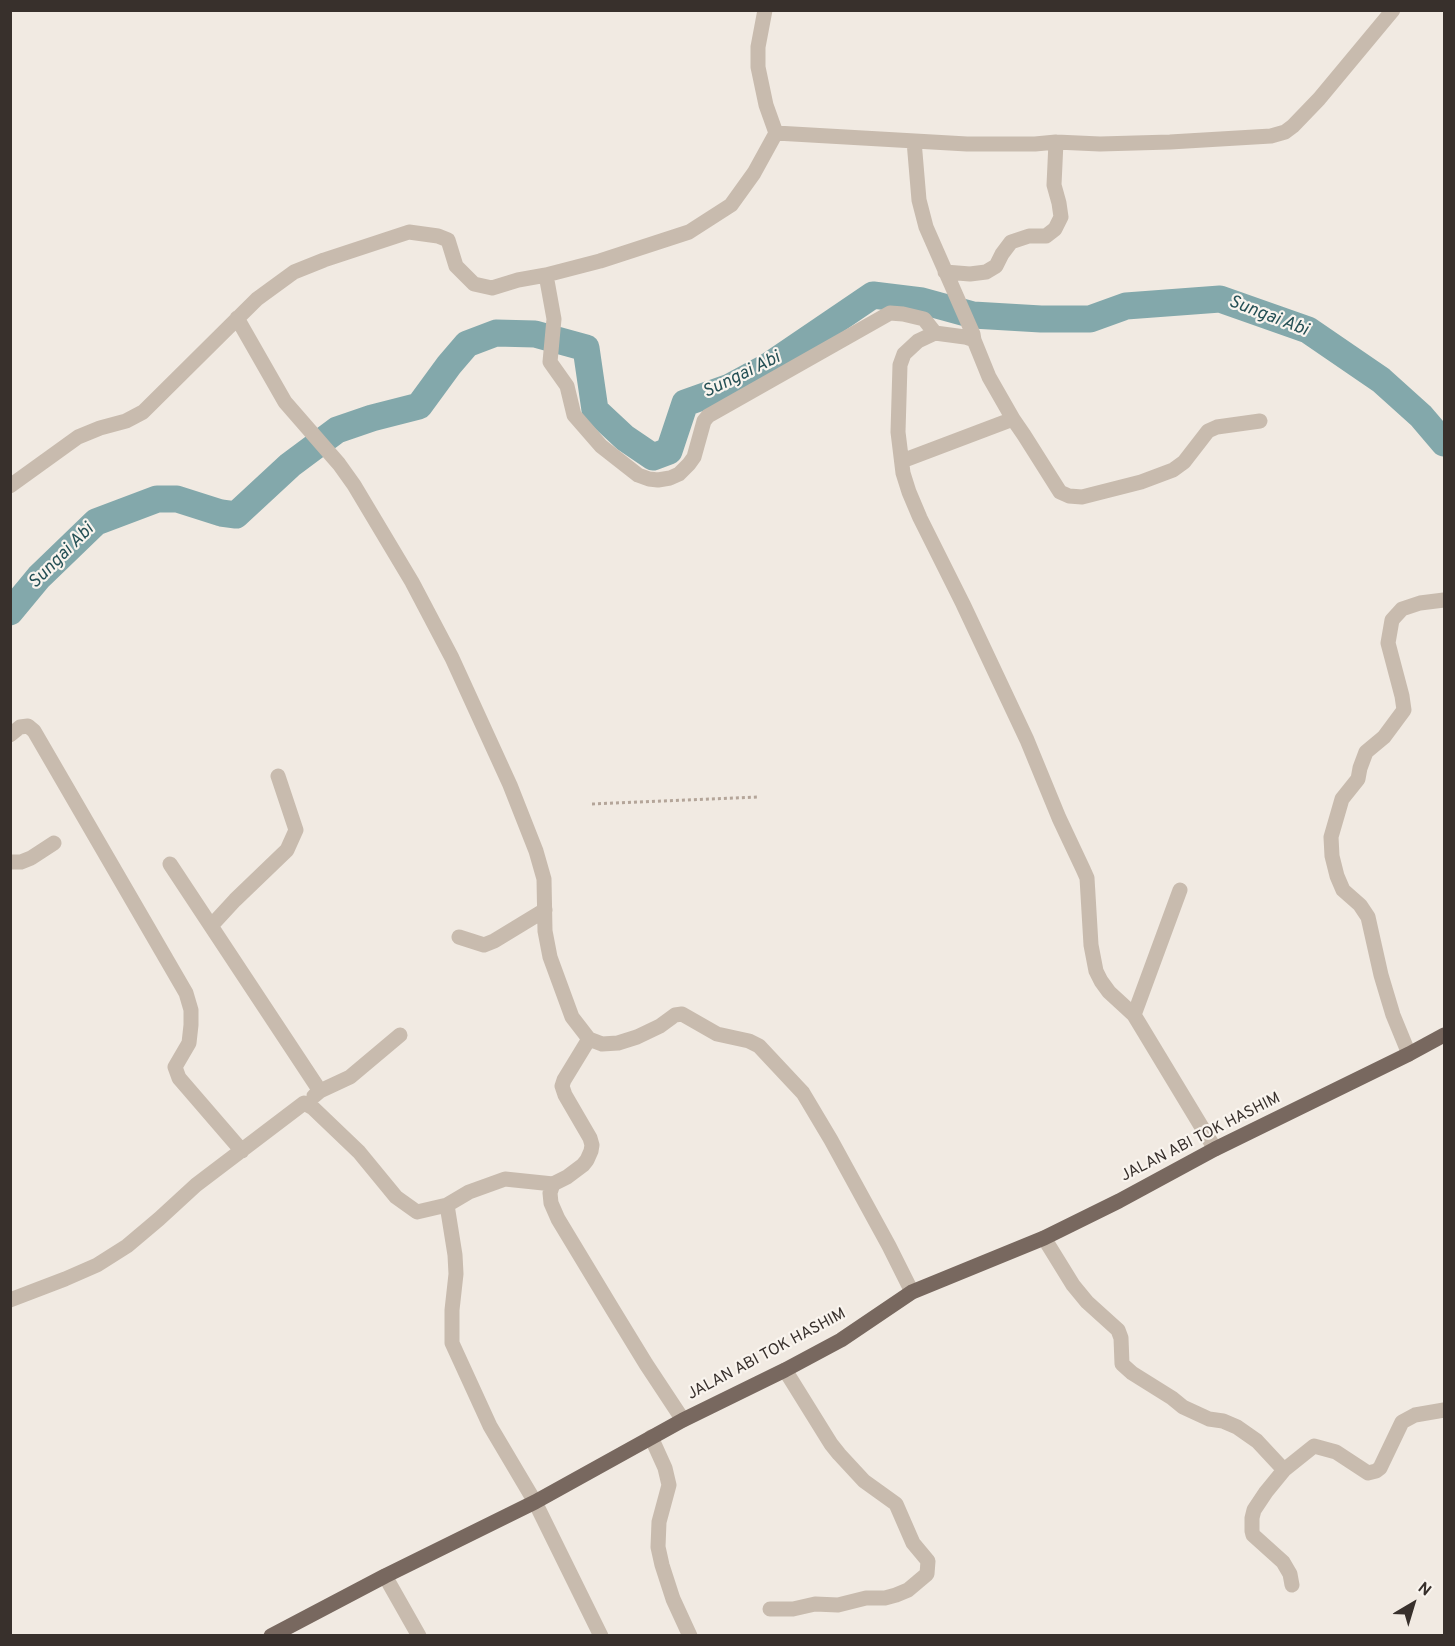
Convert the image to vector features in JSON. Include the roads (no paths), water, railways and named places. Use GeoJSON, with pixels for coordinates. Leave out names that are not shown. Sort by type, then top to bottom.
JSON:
{"type":"FeatureCollection","features":[{"type":"Feature","properties":{"kind":"main road","name":"JALAN ABI TOK HASHIM"},"geometry":{"type":"LineString","coordinates":[[271,1635],[535,1502],[683,1420],[841,1340],[912,1292],[1044,1238],[1119,1201],[1215,1149],[1444,1035]]}},
{"type":"Feature","properties":{"kind":"street"},"geometry":{"type":"LineString","coordinates":[[10,486],[78,437],[126,421],[143,412],[257,299],[294,272],[324,260],[409,232],[438,236],[448,240],[456,266],[474,284],[492,288],[600,261],[689,232],[731,205],[754,173],[776,134],[766,105],[758,67],[758,47],[765,10]]}},
{"type":"Feature","properties":{"kind":"street"},"geometry":{"type":"LineString","coordinates":[[776,134],[967,144],[1056,142],[1100,144],[1271,136],[1285,132],[1293,126],[1319,99],[1393,10]]}},
{"type":"Feature","properties":{"kind":"street"},"geometry":{"type":"LineString","coordinates":[[914,141],[919,200],[926,227],[973,334],[989,377],[1060,492],[1082,497],[1141,482],[1173,470],[1184,462],[1208,431],[1217,427],[1260,421]]}},
{"type":"Feature","properties":{"kind":"street"},"geometry":{"type":"LineString","coordinates":[[945,272],[970,274],[986,272],[996,266],[1011,242],[1029,236],[1046,236],[1055,230],[1061,217],[1054,185],[1056,142]]}},
{"type":"Feature","properties":{"kind":"street"},"geometry":{"type":"LineString","coordinates":[[546,275],[554,319],[550,362],[567,386],[574,415],[601,446],[631,470],[645,478],[658,480],[679,474],[689,464],[694,457],[704,421],[708,416],[890,314],[903,314],[924,319],[935,333]]}},
{"type":"Feature","properties":{"kind":"street"},"geometry":{"type":"LineString","coordinates":[[237,318],[290,408],[339,464],[354,485],[394,550],[452,658],[523,816],[544,879],[545,931],[550,957],[572,1017],[590,1039],[602,1044],[618,1043],[637,1037],[660,1026],[675,1015],[682,1014],[717,1034],[759,1046],[803,1093],[831,1140],[912,1292]]}},
{"type":"Feature","properties":{"kind":"street"},"geometry":{"type":"LineString","coordinates":[[974,340],[935,333],[918,341],[904,354],[900,365],[898,432],[903,473],[920,518],[1017,719],[1087,878],[1091,945],[1096,971],[1108,992],[1134,1015],[1215,1149]]}},
{"type":"Feature","properties":{"kind":"street"},"geometry":{"type":"LineString","coordinates":[[902,461],[1013,419]]}},
{"type":"Feature","properties":{"kind":"street"},"geometry":{"type":"LineString","coordinates":[[1409,1054],[1381,975],[1368,917],[1360,905],[1343,890],[1332,856],[1331,837],[1342,799],[1358,779],[1366,752],[1384,737],[1404,710],[1388,644],[1392,620],[1402,609],[1420,603],[1444,600]]}},
{"type":"Feature","properties":{"kind":"street"},"geometry":{"type":"LineString","coordinates":[[10,735],[20,727],[28,726],[34,731],[186,993],[192,1024],[189,1043],[175,1067],[179,1078],[242,1151]]}},
{"type":"Feature","properties":{"kind":"street"},"geometry":{"type":"LineString","coordinates":[[211,926],[287,850],[292,840],[296,830],[278,776]]}},
{"type":"Feature","properties":{"kind":"street"},"geometry":{"type":"LineString","coordinates":[[10,862],[21,862],[32,858],[54,843]]}},
{"type":"Feature","properties":{"kind":"street"},"geometry":{"type":"LineString","coordinates":[[170,864],[320,1091]]}},
{"type":"Feature","properties":{"kind":"street"},"geometry":{"type":"LineString","coordinates":[[1134,1015],[1180,890]]}},
{"type":"Feature","properties":{"kind":"street"},"geometry":{"type":"LineString","coordinates":[[459,937],[484,945],[545,910]]}},
{"type":"Feature","properties":{"kind":"street"},"geometry":{"type":"LineString","coordinates":[[10,1300],[90,1268],[126,1246],[196,1185],[320,1091],[350,1077],[400,1035]]}},
{"type":"Feature","properties":{"kind":"street"},"geometry":{"type":"LineString","coordinates":[[304,1103],[313,1108],[359,1152],[396,1197],[417,1212],[447,1205],[469,1192],[505,1179],[553,1184],[583,1165],[591,1151],[590,1138],[562,1086],[590,1039]]}},
{"type":"Feature","properties":{"kind":"street"},"geometry":{"type":"LineString","coordinates":[[553,1184],[550,1193],[551,1203],[558,1219],[646,1364],[683,1420]]}},
{"type":"Feature","properties":{"kind":"street"},"geometry":{"type":"LineString","coordinates":[[447,1205],[456,1274],[451,1329],[452,1343],[490,1426],[535,1502],[601,1635]]}},
{"type":"Feature","properties":{"kind":"street"},"geometry":{"type":"LineString","coordinates":[[1044,1238],[1073,1285],[1087,1302],[1118,1330],[1122,1364],[1183,1407],[1209,1419],[1223,1421],[1237,1427],[1257,1441],[1284,1470]]}},
{"type":"Feature","properties":{"kind":"street"},"geometry":{"type":"LineString","coordinates":[[770,1609],[793,1610],[815,1604],[838,1605],[866,1598],[885,1598],[908,1590],[927,1574],[928,1561],[913,1543],[896,1504],[864,1481],[839,1454],[784,1370]]}},
{"type":"Feature","properties":{"kind":"street"},"geometry":{"type":"LineString","coordinates":[[1292,1585],[1290,1574],[1283,1562],[1253,1535],[1252,1531],[1254,1510],[1284,1470],[1314,1446],[1336,1452],[1368,1473],[1376,1472],[1402,1422],[1415,1415],[1444,1410]]}},
{"type":"Feature","properties":{"kind":"street"},"geometry":{"type":"LineString","coordinates":[[651,1437],[665,1468],[669,1485],[659,1522],[658,1547],[673,1599],[690,1635]]}},
{"type":"Feature","properties":{"kind":"street"},"geometry":{"type":"LineString","coordinates":[[385,1576],[418,1635]]}},
{"type":"Feature","properties":{"kind":"waterway","name":"Sungai Abi"},"geometry":{"type":"LineString","coordinates":[[10,612],[39,577],[96,522],[157,499],[177,499],[221,513],[236,515],[290,465],[337,430],[419,406],[467,344],[496,333],[535,334],[586,348],[595,410],[625,438],[653,457],[669,451],[685,403],[730,387],[767,367],[873,295],[922,301],[973,315],[1041,319],[1090,319],[1126,306],[1220,299],[1308,330],[1381,380],[1421,416],[1444,443]]}}]}
